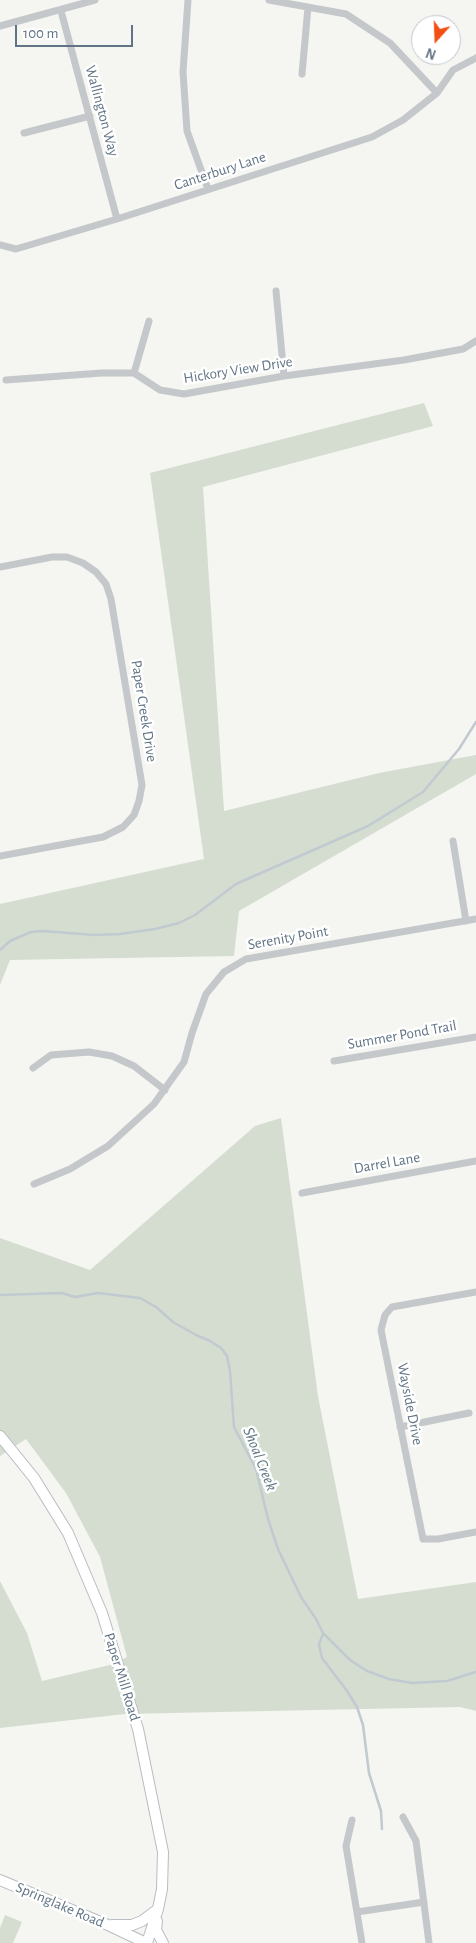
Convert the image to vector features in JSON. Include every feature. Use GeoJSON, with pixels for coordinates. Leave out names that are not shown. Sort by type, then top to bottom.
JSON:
{"type":"FeatureCollection","features":[{"type":"Feature","properties":{"kind":"street"},"geometry":{"type":"LineString","coordinates":[[0,26],[61,11],[95,0]]}},
{"type":"Feature","properties":{"kind":"street"},"geometry":{"type":"LineString","coordinates":[[188,0],[183,72],[187,130],[208,189]]}},
{"type":"Feature","properties":{"kind":"street"},"geometry":{"type":"LineString","coordinates":[[269,0],[346,14],[390,43],[437,93]]}},
{"type":"Feature","properties":{"kind":"street"},"geometry":{"type":"LineString","coordinates":[[302,74],[308,7]]}},
{"type":"Feature","properties":{"kind":"street","name":"Wallington Way"},"geometry":{"type":"LineString","coordinates":[[61,11],[117,219]]}},
{"type":"Feature","properties":{"kind":"street","name":"Canterbury Lane"},"geometry":{"type":"LineString","coordinates":[[0,245],[16,249],[117,219],[372,137],[403,120],[437,93],[453,70],[476,58]]}},
{"type":"Feature","properties":{"kind":"street"},"geometry":{"type":"LineString","coordinates":[[24,132],[90,116]]}},
{"type":"Feature","properties":{"kind":"street"},"geometry":{"type":"LineString","coordinates":[[276,290],[284,376]]}},
{"type":"Feature","properties":{"kind":"street"},"geometry":{"type":"LineString","coordinates":[[6,380],[102,373],[134,373],[149,321]]}},
{"type":"Feature","properties":{"kind":"street","name":"Hickory View Drive"},"geometry":{"type":"LineString","coordinates":[[134,373],[160,390],[184,394],[284,376],[404,360],[463,349],[476,341]]}},
{"type":"Feature","properties":{"kind":"street","name":"Paper Creek Drive"},"geometry":{"type":"LineString","coordinates":[[0,567],[52,557],[67,558],[90,568],[106,584],[111,599],[142,784],[140,801],[134,815],[123,827],[103,837],[0,856]]}},
{"type":"Feature","properties":{"kind":"street"},"geometry":{"type":"LineString","coordinates":[[453,841],[466,921]]}},
{"type":"Feature","properties":{"kind":"street","name":"Serenity Point"},"geometry":{"type":"LineString","coordinates":[[34,1184],[70,1169],[108,1146],[154,1104],[184,1062],[206,994],[224,972],[246,959],[476,919]]}},
{"type":"Feature","properties":{"kind":"street","name":"Summer Pond Trail"},"geometry":{"type":"LineString","coordinates":[[334,1061],[476,1037]]}},
{"type":"Feature","properties":{"kind":"street"},"geometry":{"type":"LineString","coordinates":[[33,1068],[51,1055],[90,1052],[112,1056],[134,1066],[164,1090]]}},
{"type":"Feature","properties":{"kind":"street","name":"Darrel Lane"},"geometry":{"type":"LineString","coordinates":[[302,1193],[476,1161]]}},
{"type":"Feature","properties":{"kind":"street","name":"Wayside Drive"},"geometry":{"type":"LineString","coordinates":[[476,1292],[392,1307],[385,1315],[381,1330],[423,1539],[438,1539],[476,1532]]}},
{"type":"Feature","properties":{"kind":"street"},"geometry":{"type":"LineString","coordinates":[[400,1426],[468,1413]]}},
{"type":"Feature","properties":{"kind":"street","name":"Paper Mill Road"},"geometry":{"type":"LineString","coordinates":[[0,1436],[34,1478],[68,1533],[102,1613],[138,1729],[163,1852],[162,1889],[158,1909],[146,1943]]}},
{"type":"Feature","properties":{"kind":"street"},"geometry":{"type":"LineString","coordinates":[[404,1817],[416,1841],[429,1943]]}},
{"type":"Feature","properties":{"kind":"street"},"geometry":{"type":"LineString","coordinates":[[352,1820],[346,1846],[362,1943]]}},
{"type":"Feature","properties":{"kind":"street","name":"Springlake Road"},"geometry":{"type":"LineString","coordinates":[[0,1880],[146,1943]]}},
{"type":"Feature","properties":{"kind":"street"},"geometry":{"type":"LineString","coordinates":[[357,1912],[424,1902]]}},
{"type":"Feature","properties":{"kind":"street"},"geometry":{"type":"LineString","coordinates":[[108,1925],[132,1925],[142,1921],[158,1909]]}},
{"type":"Feature","properties":{"kind":"street"},"geometry":{"type":"LineString","coordinates":[[158,1909],[156,1930],[163,1943]]}},
{"type":"Feature","properties":{"kind":"shaded area"},"geometry":{"type":"Polygon","coordinates":[[[424,403],[433,426],[203,487],[224,811],[379,773],[476,755],[476,774],[239,911],[234,956],[10,960],[0,985],[0,904],[204,859],[150,473],[424,403]]]}},
{"type":"Feature","properties":{"kind":"shaded area"},"geometry":{"type":"Polygon","coordinates":[[[281,1118],[318,1396],[358,1599],[476,1582],[476,1711],[460,1707],[125,1714],[0,1728],[0,1581],[27,1633],[42,1681],[114,1664],[127,1657],[100,1557],[66,1493],[26,1439],[0,1456],[0,1238],[90,1270],[255,1126],[281,1118]]]}},
{"type":"Feature","properties":{"kind":"shaded area"},"geometry":{"type":"Polygon","coordinates":[[[5,1915],[22,1922],[13,1943],[0,1943],[0,1928],[5,1915]]]}},
{"type":"Feature","properties":{"kind":"waterway"},"geometry":{"type":"LineString","coordinates":[[0,950],[10,941],[31,932],[43,931],[94,935],[120,934],[179,923],[195,915],[236,884],[368,826],[423,792],[459,749],[476,722]]}},
{"type":"Feature","properties":{"kind":"waterway","name":"Shoal Creek"},"geometry":{"type":"LineString","coordinates":[[0,1295],[62,1293],[75,1297],[98,1293],[140,1298],[156,1307],[173,1322],[221,1348],[227,1356],[230,1371],[234,1427],[256,1469],[268,1519],[278,1549],[301,1597],[323,1633],[350,1660],[367,1671],[389,1679],[412,1683],[447,1681],[476,1672]]}},
{"type":"Feature","properties":{"kind":"waterway"},"geometry":{"type":"LineString","coordinates":[[323,1634],[319,1644],[322,1658],[357,1707],[363,1725],[369,1773],[381,1811],[382,1829]]}}]}
